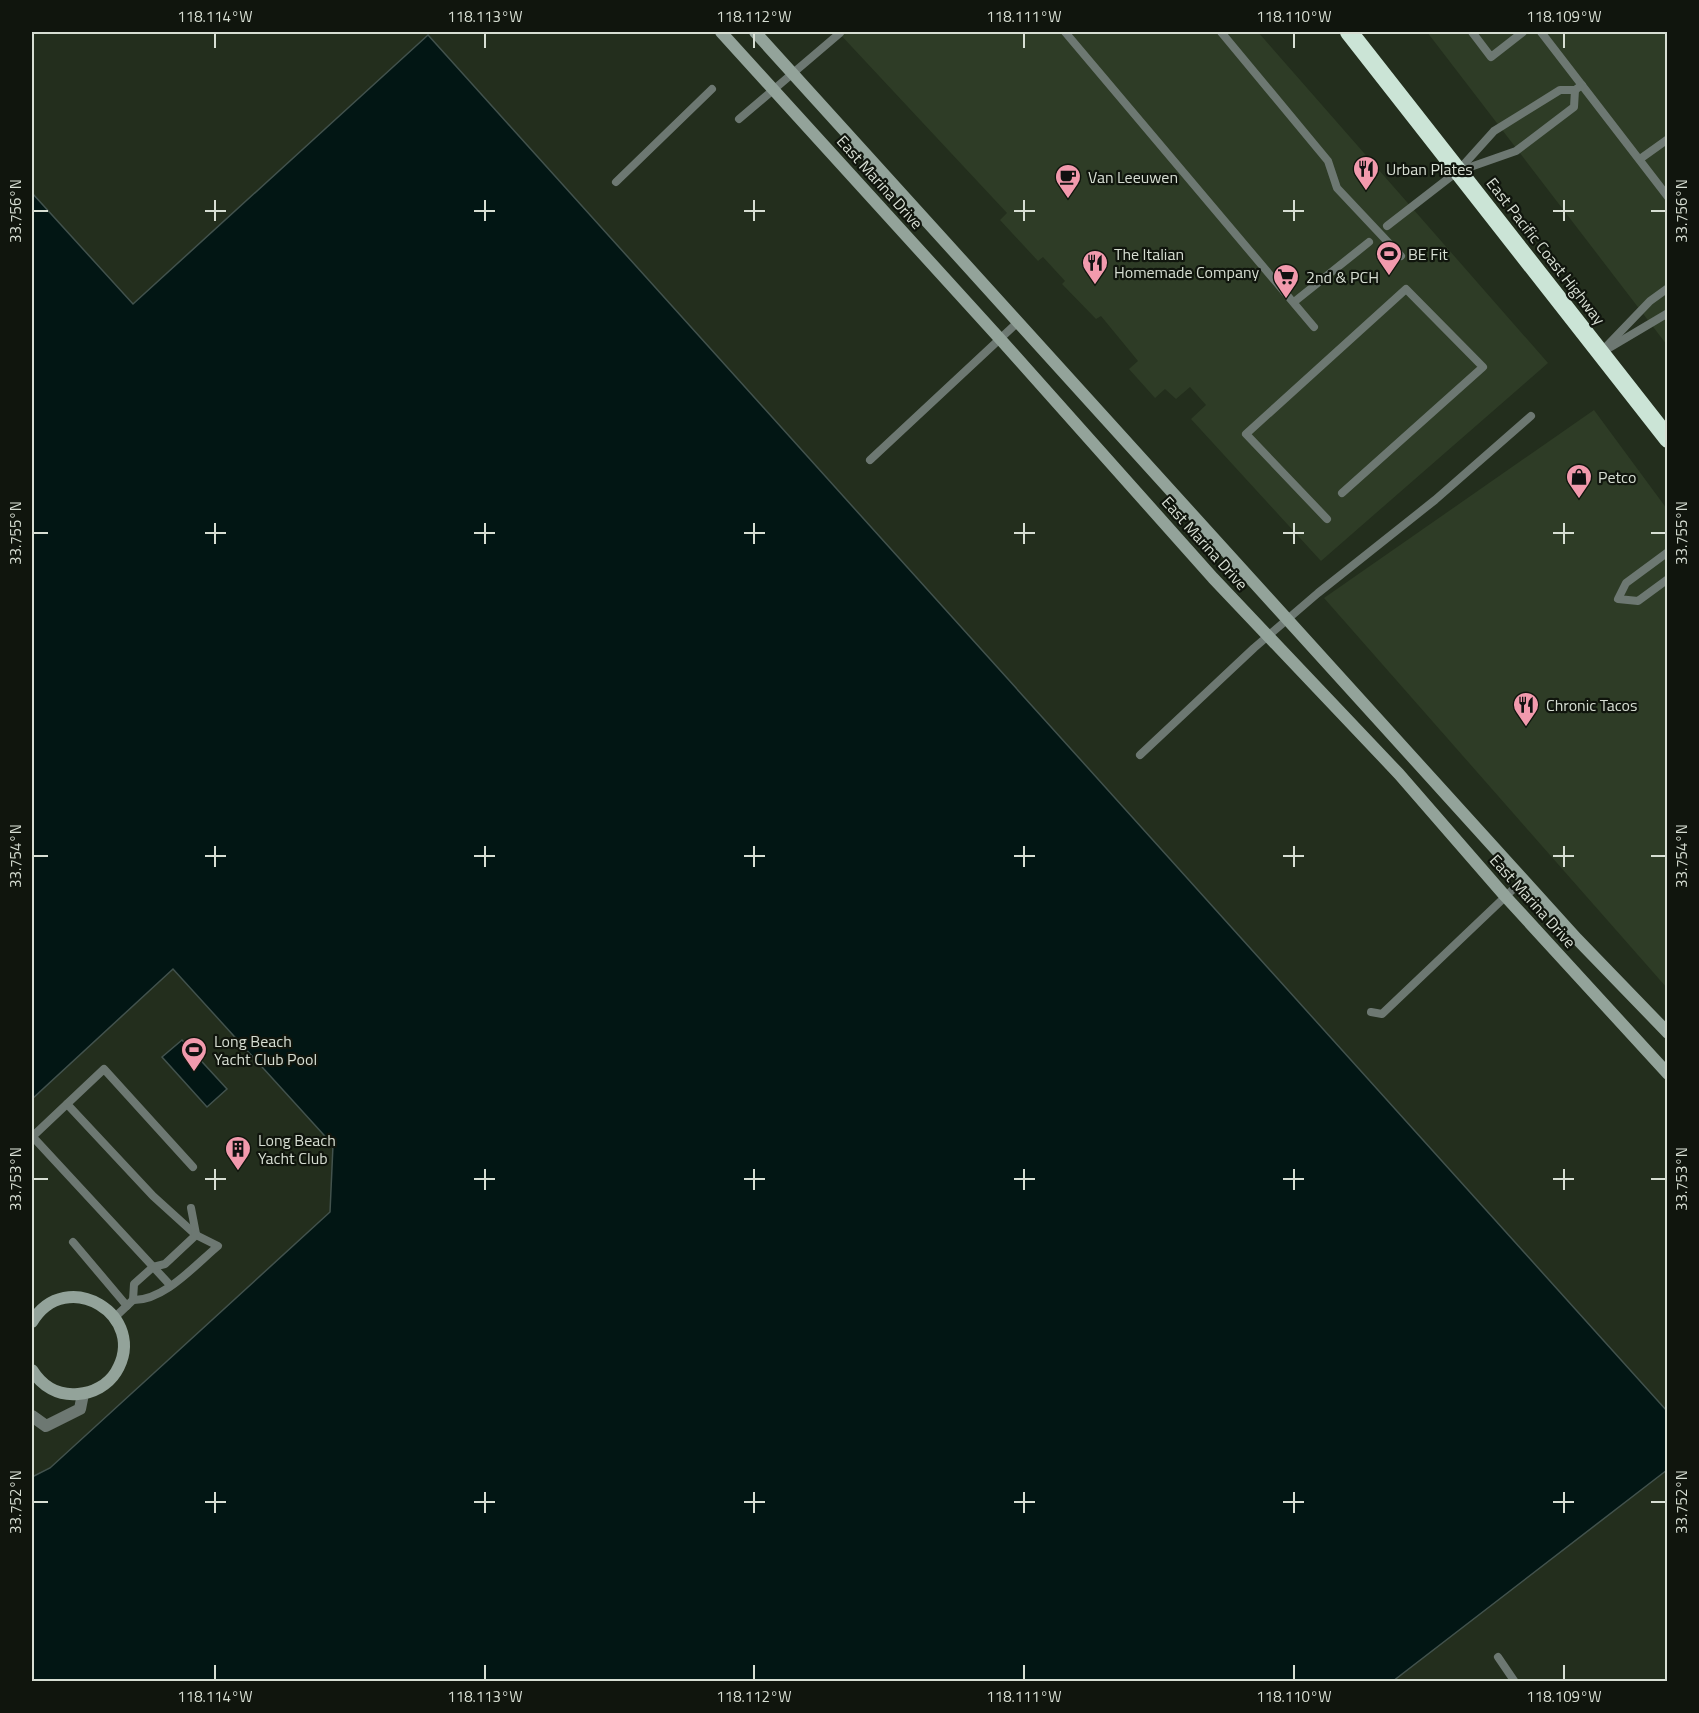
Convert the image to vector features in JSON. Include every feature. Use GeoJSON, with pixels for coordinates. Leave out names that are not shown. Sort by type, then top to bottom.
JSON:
{"type":"FeatureCollection","features":[{"type":"Feature","properties":{"kind":"highway","name":"East Pacific Coast Highway"},"geometry":{"type":"LineString","coordinates":[[1349,32],[1668,439]]}},
{"type":"Feature","properties":{"kind":"main road","name":"East Marina Drive"},"geometry":{"type":"LineString","coordinates":[[721,32],[1001,340],[1213,578],[1270,635],[1399,774],[1505,896],[1668,1074]]}},
{"type":"Feature","properties":{"kind":"main road","name":"East Marina Drive"},"geometry":{"type":"LineString","coordinates":[[755,32],[1577,939],[1668,1033]]}},
{"type":"Feature","properties":{"kind":"main road"},"geometry":{"type":"LineString","coordinates":[[32,1322],[38,1306],[60,1299],[78,1297],[101,1305],[114,1318],[123,1341],[120,1365],[105,1384],[83,1394],[70,1395],[53,1390],[38,1379],[32,1370]]}},
{"type":"Feature","properties":{"kind":"street"},"geometry":{"type":"LineString","coordinates":[[32,1416],[46,1425],[80,1409],[83,1394]]}},
{"type":"Feature","properties":{"kind":"lane"},"geometry":{"type":"LineString","coordinates":[[1065,32],[1314,327]]}},
{"type":"Feature","properties":{"kind":"lane"},"geometry":{"type":"LineString","coordinates":[[1221,32],[1328,161],[1338,188],[1401,256]]}},
{"type":"Feature","properties":{"kind":"lane"},"geometry":{"type":"LineString","coordinates":[[1472,32],[1491,57],[1523,32]]}},
{"type":"Feature","properties":{"kind":"lane"},"geometry":{"type":"LineString","coordinates":[[1541,32],[1578,88],[1640,159],[1668,197]]}},
{"type":"Feature","properties":{"kind":"lane"},"geometry":{"type":"LineString","coordinates":[[739,118],[840,33]]}},
{"type":"Feature","properties":{"kind":"lane"},"geometry":{"type":"LineString","coordinates":[[616,182],[712,88]]}},
{"type":"Feature","properties":{"kind":"lane"},"geometry":{"type":"LineString","coordinates":[[1387,226],[1458,171],[1494,131],[1560,90],[1578,88]]}},
{"type":"Feature","properties":{"kind":"lane"},"geometry":{"type":"LineString","coordinates":[[1458,171],[1516,151],[1574,107],[1578,88]]}},
{"type":"Feature","properties":{"kind":"lane"},"geometry":{"type":"LineString","coordinates":[[1640,159],[1668,139]]}},
{"type":"Feature","properties":{"kind":"lane"},"geometry":{"type":"LineString","coordinates":[[1294,302],[1369,242]]}},
{"type":"Feature","properties":{"kind":"lane"},"geometry":{"type":"LineString","coordinates":[[1601,352],[1650,301],[1668,288]]}},
{"type":"Feature","properties":{"kind":"lane"},"geometry":{"type":"LineString","coordinates":[[1327,519],[1246,434],[1406,289],[1483,368],[1342,493]]}},
{"type":"Feature","properties":{"kind":"lane"},"geometry":{"type":"LineString","coordinates":[[1601,352],[1668,313]]}},
{"type":"Feature","properties":{"kind":"lane"},"geometry":{"type":"LineString","coordinates":[[870,460],[1017,323]]}},
{"type":"Feature","properties":{"kind":"lane"},"geometry":{"type":"LineString","coordinates":[[1140,755],[1270,635],[1435,500],[1531,416]]}},
{"type":"Feature","properties":{"kind":"lane"},"geometry":{"type":"LineString","coordinates":[[1668,552],[1626,583],[1618,599],[1638,601],[1668,579]]}},
{"type":"Feature","properties":{"kind":"lane"},"geometry":{"type":"LineString","coordinates":[[1371,1012],[1382,1014],[1524,879]]}},
{"type":"Feature","properties":{"kind":"lane"},"geometry":{"type":"LineString","coordinates":[[170,1285],[32,1136],[104,1069],[193,1167]]}},
{"type":"Feature","properties":{"kind":"lane"},"geometry":{"type":"LineString","coordinates":[[67,1104],[153,1196],[196,1235],[218,1246],[170,1285],[148,1299],[130,1303],[114,1318]]}},
{"type":"Feature","properties":{"kind":"lane"},"geometry":{"type":"LineString","coordinates":[[191,1208],[196,1235]]}},
{"type":"Feature","properties":{"kind":"lane"},"geometry":{"type":"LineString","coordinates":[[130,1303],[134,1284],[153,1267],[165,1264],[196,1235]]}},
{"type":"Feature","properties":{"kind":"lane"},"geometry":{"type":"LineString","coordinates":[[74,1242],[130,1303]]}},
{"type":"Feature","properties":{"kind":"lane"},"geometry":{"type":"LineString","coordinates":[[1498,1657],[1515,1682]]}},
{"type":"Feature","properties":{"kind":"shaded area","name":"2nd & PCH"},"geometry":{"type":"Polygon","coordinates":[[[838,32],[1258,32],[1548,363],[1321,561],[1191,419],[1206,405],[1190,387],[1176,399],[1165,389],[1155,398],[1129,369],[1138,361],[1101,316],[1096,319],[1062,284],[1065,281],[1043,257],[1038,261],[1000,220],[1007,213],[838,32]]]}},
{"type":"Feature","properties":{"kind":"shaded area"},"geometry":{"type":"Polygon","coordinates":[[[1427,32],[1667,32],[1667,345],[1427,32]]]}},
{"type":"Feature","properties":{"kind":"shaded area"},"geometry":{"type":"Polygon","coordinates":[[[428,35],[1667,1411],[1667,1470],[1393,1681],[32,1681],[32,1477],[50,1468],[330,1212],[333,1145],[173,969],[32,1099],[32,193],[133,304],[428,35]]]}},
{"type":"Feature","properties":{"kind":"shaded area"},"geometry":{"type":"Polygon","coordinates":[[[1594,410],[1667,509],[1667,988],[1324,598],[1594,410]]]}},
{"type":"Feature","properties":{"kind":"shaded area","name":"Long Beach Yacht Club Pool"},"geometry":{"type":"Polygon","coordinates":[[[182,1040],[227,1089],[207,1107],[162,1057],[182,1040]]]}},
{"type":"Feature","properties":{"kind":"place","name":"Urban Plates"},"geometry":{"type":"Point","coordinates":[1366,192]}},
{"type":"Feature","properties":{"kind":"place","name":"Van Leeuwen"},"geometry":{"type":"Point","coordinates":[1068,200]}},
{"type":"Feature","properties":{"kind":"place","name":"BE Fit"},"geometry":{"type":"Point","coordinates":[1389,277]}},
{"type":"Feature","properties":{"kind":"place","name":"The Italian Homemade Company"},"geometry":{"type":"Point","coordinates":[1095,286]}},
{"type":"Feature","properties":{"kind":"place","name":"2nd & PCH"},"geometry":{"type":"Point","coordinates":[1286,300]}},
{"type":"Feature","properties":{"kind":"place","name":"Petco"},"geometry":{"type":"Point","coordinates":[1579,500]}},
{"type":"Feature","properties":{"kind":"place","name":"Chronic Tacos"},"geometry":{"type":"Point","coordinates":[1526,728]}},
{"type":"Feature","properties":{"kind":"place","name":"Long Beach Yacht Club Pool"},"geometry":{"type":"Point","coordinates":[194,1073]}},
{"type":"Feature","properties":{"kind":"place","name":"Long Beach Yacht Club"},"geometry":{"type":"Point","coordinates":[238,1172]}}]}
